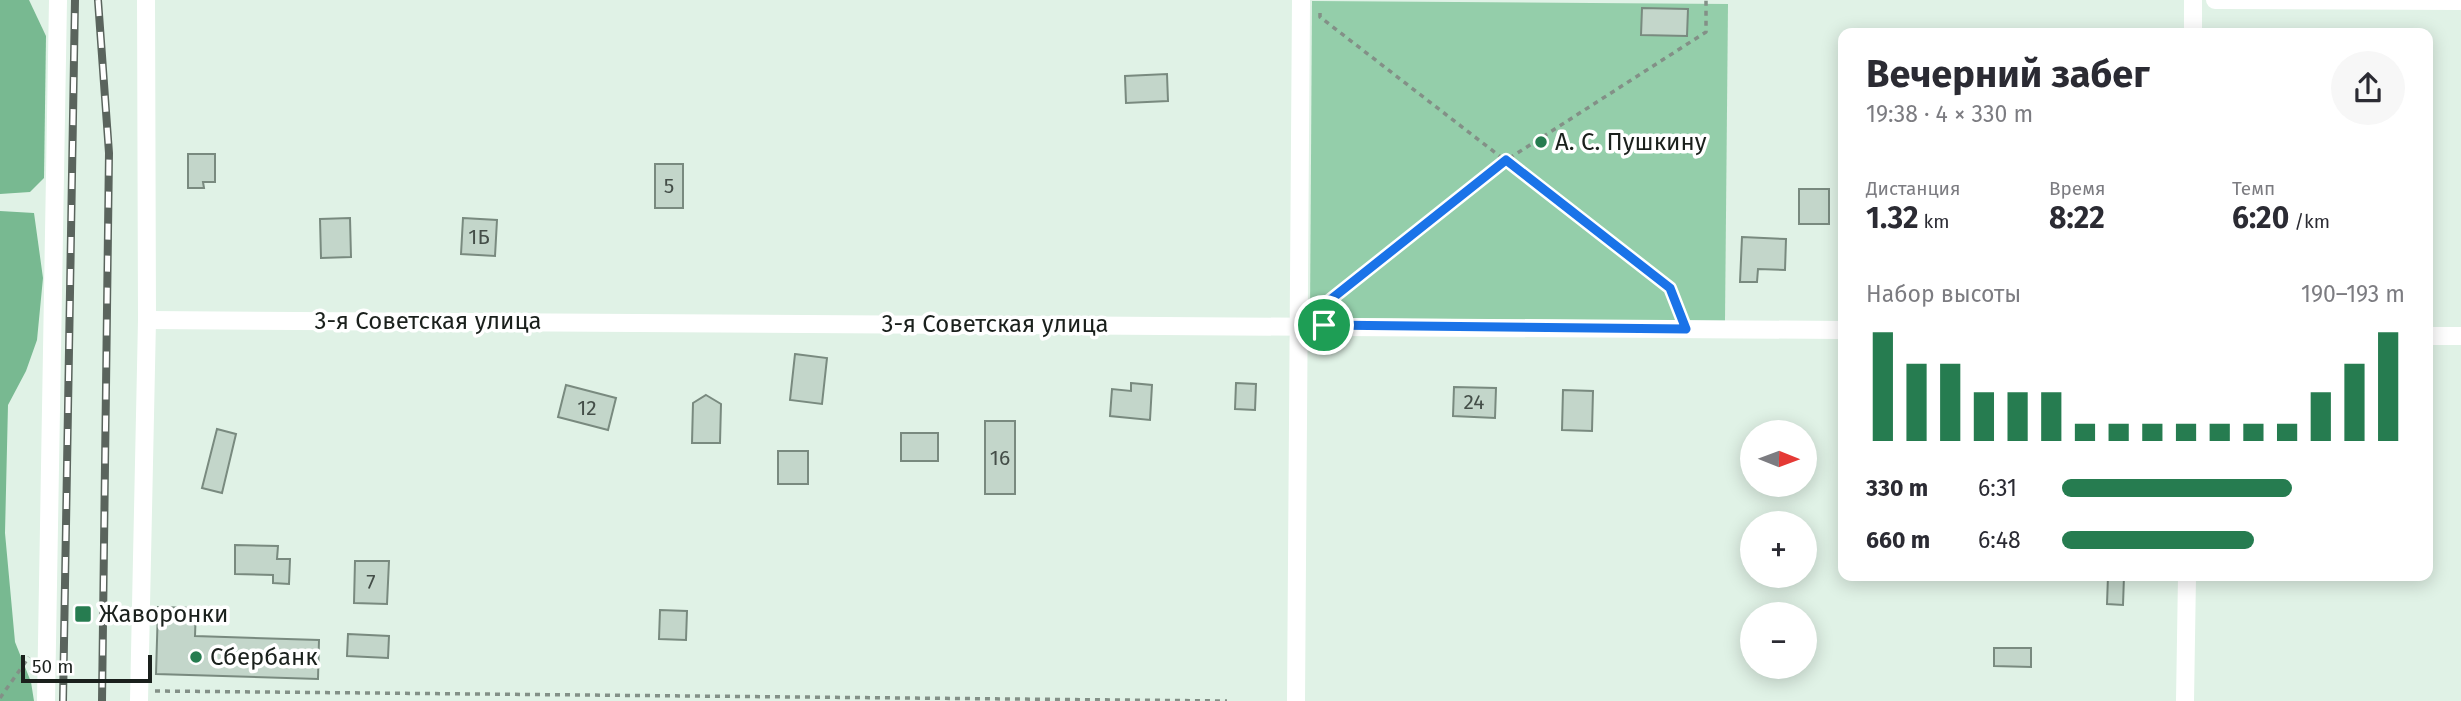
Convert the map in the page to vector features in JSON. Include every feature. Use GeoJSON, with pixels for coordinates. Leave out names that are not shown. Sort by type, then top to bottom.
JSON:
{"type":"FeatureCollection","features":[{"type":"Feature","properties":{"kind":"street"},"geometry":{"type":"LineString","coordinates":[[46,701],[58,0]]}},
{"type":"Feature","properties":{"kind":"street"},"geometry":{"type":"LineString","coordinates":[[139,696],[147,320],[145,0]]}},
{"type":"Feature","properties":{"kind":"street"},"geometry":{"type":"LineString","coordinates":[[1296,701],[1301,0]]}},
{"type":"Feature","properties":{"kind":"street"},"geometry":{"type":"LineString","coordinates":[[2193,0],[2193,28]]}},
{"type":"Feature","properties":{"kind":"street"},"geometry":{"type":"LineString","coordinates":[[2215,0],[2461,1]]}},
{"type":"Feature","properties":{"kind":"street","name":"3-я Советская улица"},"geometry":{"type":"LineString","coordinates":[[147,320],[1324,325],[1838,331]]}},
{"type":"Feature","properties":{"kind":"street"},"geometry":{"type":"LineString","coordinates":[[2433,336],[2461,336]]}},
{"type":"Feature","properties":{"kind":"street"},"geometry":{"type":"LineString","coordinates":[[2185,701],[2187,581]]}},
{"type":"Feature","properties":{"kind":"path"},"geometry":{"type":"LineString","coordinates":[[1324,325],[1325,304],[1506,160],[1706,33],[1706,0]]}},
{"type":"Feature","properties":{"kind":"path"},"geometry":{"type":"LineString","coordinates":[[1320,9],[1320,17],[1670,288],[1686,329]]}},
{"type":"Feature","properties":{"kind":"path"},"geometry":{"type":"LineString","coordinates":[[0,698],[47,631]]}},
{"type":"Feature","properties":{"kind":"path"},"geometry":{"type":"LineString","coordinates":[[139,696],[1227,701]]}},
{"type":"Feature","properties":{"kind":"green space"},"geometry":{"type":"Polygon","coordinates":[[[0,0],[29,0],[46,36],[44,178],[30,192],[0,194],[0,0]]]}},
{"type":"Feature","properties":{"kind":"green space"},"geometry":{"type":"Polygon","coordinates":[[[1312,1],[1728,4],[1725,321],[1310,318],[1312,1]]]}},
{"type":"Feature","properties":{"kind":"green space"},"geometry":{"type":"Polygon","coordinates":[[[0,211],[34,213],[43,278],[37,340],[26,371],[8,405],[5,533],[15,642],[31,682],[34,701],[0,701],[0,211]]]}},
{"type":"Feature","properties":{"kind":"building"},"geometry":{"type":"Polygon","coordinates":[[[1642,8],[1688,9],[1687,36],[1641,35],[1642,8]]]}},
{"type":"Feature","properties":{"kind":"building"},"geometry":{"type":"Polygon","coordinates":[[[1167,74],[1168,101],[1126,103],[1125,76],[1167,74]]]}},
{"type":"Feature","properties":{"kind":"building"},"geometry":{"type":"Polygon","coordinates":[[[188,154],[215,154],[215,182],[203,182],[204,188],[188,188],[188,154]]]}},
{"type":"Feature","properties":{"kind":"building"},"geometry":{"type":"Polygon","coordinates":[[[655,164],[683,164],[683,208],[655,208],[655,164]]]}},
{"type":"Feature","properties":{"kind":"building"},"geometry":{"type":"Polygon","coordinates":[[[1799,189],[1829,189],[1829,224],[1799,224],[1799,189]]]}},
{"type":"Feature","properties":{"kind":"building"},"geometry":{"type":"Polygon","coordinates":[[[350,218],[351,257],[321,258],[320,219],[350,218]]]}},
{"type":"Feature","properties":{"kind":"building"},"geometry":{"type":"Polygon","coordinates":[[[463,218],[497,220],[495,256],[461,254],[463,218]]]}},
{"type":"Feature","properties":{"kind":"building"},"geometry":{"type":"Polygon","coordinates":[[[1742,237],[1786,239],[1785,270],[1758,269],[1757,282],[1740,282],[1742,237]]]}},
{"type":"Feature","properties":{"kind":"building"},"geometry":{"type":"Polygon","coordinates":[[[795,354],[827,358],[822,404],[790,400],[795,354]]]}},
{"type":"Feature","properties":{"kind":"building"},"geometry":{"type":"Polygon","coordinates":[[[1131,383],[1152,385],[1150,420],[1110,416],[1112,389],[1131,391],[1131,383]]]}},
{"type":"Feature","properties":{"kind":"building"},"geometry":{"type":"Polygon","coordinates":[[[1236,383],[1256,384],[1255,410],[1235,409],[1236,383]]]}},
{"type":"Feature","properties":{"kind":"building"},"geometry":{"type":"Polygon","coordinates":[[[566,385],[616,398],[608,430],[558,417],[566,385]]]}},
{"type":"Feature","properties":{"kind":"building"},"geometry":{"type":"Polygon","coordinates":[[[1454,387],[1496,388],[1495,418],[1453,416],[1454,387]]]}},
{"type":"Feature","properties":{"kind":"building"},"geometry":{"type":"Polygon","coordinates":[[[1563,390],[1593,391],[1592,431],[1562,430],[1563,390]]]}},
{"type":"Feature","properties":{"kind":"building"},"geometry":{"type":"Polygon","coordinates":[[[706,395],[721,404],[720,443],[692,443],[693,403],[706,395]]]}},
{"type":"Feature","properties":{"kind":"building"},"geometry":{"type":"Polygon","coordinates":[[[985,421],[1015,421],[1015,494],[985,494],[985,421]]]}},
{"type":"Feature","properties":{"kind":"building"},"geometry":{"type":"Polygon","coordinates":[[[217,429],[236,434],[222,493],[202,488],[217,429]]]}},
{"type":"Feature","properties":{"kind":"building"},"geometry":{"type":"Polygon","coordinates":[[[901,433],[938,433],[938,461],[901,461],[901,433]]]}},
{"type":"Feature","properties":{"kind":"building"},"geometry":{"type":"Polygon","coordinates":[[[778,451],[808,451],[808,484],[778,484],[778,451]]]}},
{"type":"Feature","properties":{"kind":"building"},"geometry":{"type":"Polygon","coordinates":[[[235,545],[278,546],[277,559],[290,559],[289,584],[273,583],[273,575],[235,574],[235,545]]]}},
{"type":"Feature","properties":{"kind":"building"},"geometry":{"type":"Polygon","coordinates":[[[355,561],[389,561],[387,604],[354,603],[355,561]]]}},
{"type":"Feature","properties":{"kind":"building"},"geometry":{"type":"Polygon","coordinates":[[[2108,581],[2124,581],[2123,605],[2107,604],[2108,581]]]}},
{"type":"Feature","properties":{"kind":"building"},"geometry":{"type":"Polygon","coordinates":[[[158,607],[196,608],[195,636],[319,640],[318,679],[156,674],[158,607]]]}},
{"type":"Feature","properties":{"kind":"building"},"geometry":{"type":"Polygon","coordinates":[[[660,610],[687,611],[686,640],[659,639],[660,610]]]}},
{"type":"Feature","properties":{"kind":"building"},"geometry":{"type":"Polygon","coordinates":[[[348,634],[389,636],[388,658],[347,656],[348,634]]]}},
{"type":"Feature","properties":{"kind":"building"},"geometry":{"type":"Polygon","coordinates":[[[1994,648],[2031,648],[2031,667],[1994,666],[1994,648]]]}},
{"type":"Feature","properties":{"kind":"railway"},"geometry":{"type":"LineString","coordinates":[[63,701],[75,0]]}},
{"type":"Feature","properties":{"kind":"railway"},"geometry":{"type":"LineString","coordinates":[[98,0],[109,153],[102,701]]}},
{"type":"Feature","properties":{"kind":"place","name":"А. С. Пушкину"},"geometry":{"type":"Point","coordinates":[1541,142]}},
{"type":"Feature","properties":{"kind":"place","name":"Жаворонки"},"geometry":{"type":"Point","coordinates":[83,614]}},
{"type":"Feature","properties":{"kind":"place","name":"Сбербанк"},"geometry":{"type":"Point","coordinates":[196,657]}},
{"type":"Feature","properties":{"kind":"route"},"geometry":{"type":"LineString","coordinates":[[1506,160],[1670,288],[1686,329],[1596,328],[1324,325],[1325,304],[1506,160]]}}]}
